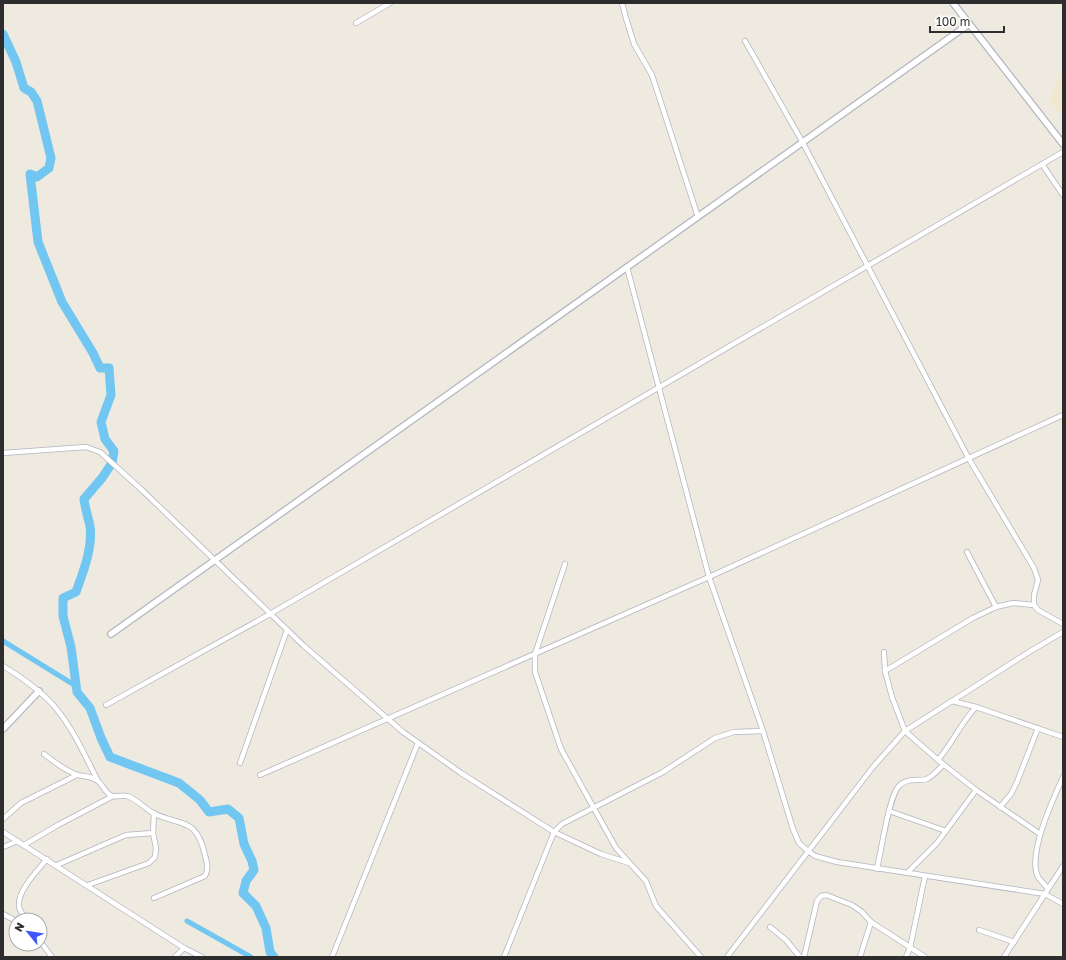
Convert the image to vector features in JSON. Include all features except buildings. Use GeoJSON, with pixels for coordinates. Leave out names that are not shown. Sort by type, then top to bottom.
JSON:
{"type":"FeatureCollection","features":[{"type":"Feature","properties":{"kind":"street"},"geometry":{"type":"LineString","coordinates":[[356,23],[390,3]]}},
{"type":"Feature","properties":{"kind":"street"},"geometry":{"type":"LineString","coordinates":[[622,3],[634,44],[652,75],[698,217]]}},
{"type":"Feature","properties":{"kind":"street"},"geometry":{"type":"LineString","coordinates":[[953,3],[1063,144]]}},
{"type":"Feature","properties":{"kind":"street"},"geometry":{"type":"LineString","coordinates":[[111,634],[969,24]]}},
{"type":"Feature","properties":{"kind":"street"},"geometry":{"type":"LineString","coordinates":[[745,42],[802,143],[968,459],[1034,568],[1038,580],[1034,595],[1034,605],[1038,610],[1063,624]]}},
{"type":"Feature","properties":{"kind":"street"},"geometry":{"type":"LineString","coordinates":[[106,705],[270,614],[868,267],[1063,152]]}},
{"type":"Feature","properties":{"kind":"street"},"geometry":{"type":"LineString","coordinates":[[1042,164],[1063,195]]}},
{"type":"Feature","properties":{"kind":"street"},"geometry":{"type":"LineString","coordinates":[[628,267],[658,388],[709,577],[763,731],[793,829],[799,843],[815,856],[837,862],[1045,894],[1063,904]]}},
{"type":"Feature","properties":{"kind":"street"},"geometry":{"type":"LineString","coordinates":[[260,775],[709,577],[1063,415]]}},
{"type":"Feature","properties":{"kind":"street"},"geometry":{"type":"LineString","coordinates":[[3,453],[86,447],[100,452],[287,630],[403,732],[461,773],[554,832],[601,854],[629,863]]}},
{"type":"Feature","properties":{"kind":"street"},"geometry":{"type":"LineString","coordinates":[[967,552],[996,607]]}},
{"type":"Feature","properties":{"kind":"street"},"geometry":{"type":"LineString","coordinates":[[565,564],[534,654],[535,672],[561,749],[616,848],[646,881],[656,906],[695,955],[701,957]]}},
{"type":"Feature","properties":{"kind":"street"},"geometry":{"type":"LineString","coordinates":[[886,672],[967,622],[996,607],[1013,603],[1034,605]]}},
{"type":"Feature","properties":{"kind":"street"},"geometry":{"type":"LineString","coordinates":[[240,764],[287,630]]}},
{"type":"Feature","properties":{"kind":"street"},"geometry":{"type":"LineString","coordinates":[[727,957],[873,767],[905,732],[1063,632]]}},
{"type":"Feature","properties":{"kind":"street"},"geometry":{"type":"LineString","coordinates":[[884,652],[886,672],[892,697],[905,732],[943,765],[976,790],[1040,834]]}},
{"type":"Feature","properties":{"kind":"street"},"geometry":{"type":"LineString","coordinates":[[3,666],[39,692],[54,706],[68,725],[98,781],[107,793],[114,796]]}},
{"type":"Feature","properties":{"kind":"street"},"geometry":{"type":"LineString","coordinates":[[3,729],[39,692]]}},
{"type":"Feature","properties":{"kind":"street"},"geometry":{"type":"LineString","coordinates":[[952,701],[976,707],[1063,737]]}},
{"type":"Feature","properties":{"kind":"street"},"geometry":{"type":"LineString","coordinates":[[938,760],[948,749],[966,718],[976,707]]}},
{"type":"Feature","properties":{"kind":"street"},"geometry":{"type":"LineString","coordinates":[[1000,807],[1011,794],[1017,782],[1038,728]]}},
{"type":"Feature","properties":{"kind":"street"},"geometry":{"type":"LineString","coordinates":[[504,957],[554,832],[562,824],[663,772],[715,738],[734,732],[763,731]]}},
{"type":"Feature","properties":{"kind":"street"},"geometry":{"type":"LineString","coordinates":[[332,957],[418,743]]}},
{"type":"Feature","properties":{"kind":"street"},"geometry":{"type":"LineString","coordinates":[[44,754],[62,768],[77,775],[89,776],[98,781]]}},
{"type":"Feature","properties":{"kind":"street"},"geometry":{"type":"LineString","coordinates":[[878,868],[894,793],[900,785],[910,779],[925,779],[932,776],[943,765]]}},
{"type":"Feature","properties":{"kind":"street"},"geometry":{"type":"LineString","coordinates":[[3,819],[22,803],[77,775]]}},
{"type":"Feature","properties":{"kind":"street"},"geometry":{"type":"LineString","coordinates":[[1048,889],[1038,878],[1036,861],[1040,834],[1063,777]]}},
{"type":"Feature","properties":{"kind":"street"},"geometry":{"type":"LineString","coordinates":[[907,873],[937,843],[976,790]]}},
{"type":"Feature","properties":{"kind":"street"},"geometry":{"type":"LineString","coordinates":[[24,845],[58,825],[114,796],[122,795],[129,797],[154,813],[191,826],[203,845],[208,866],[205,876],[154,898]]}},
{"type":"Feature","properties":{"kind":"street"},"geometry":{"type":"LineString","coordinates":[[890,811],[946,831]]}},
{"type":"Feature","properties":{"kind":"street"},"geometry":{"type":"LineString","coordinates":[[88,885],[149,863],[155,857],[156,848],[153,833],[154,813]]}},
{"type":"Feature","properties":{"kind":"street"},"geometry":{"type":"LineString","coordinates":[[3,832],[57,865],[184,948],[202,957]]}},
{"type":"Feature","properties":{"kind":"street"},"geometry":{"type":"LineString","coordinates":[[57,865],[126,835],[153,833]]}},
{"type":"Feature","properties":{"kind":"street"},"geometry":{"type":"LineString","coordinates":[[3,847],[18,841]]}},
{"type":"Feature","properties":{"kind":"street"},"geometry":{"type":"LineString","coordinates":[[22,912],[19,906],[21,894],[29,881],[47,859]]}},
{"type":"Feature","properties":{"kind":"street"},"geometry":{"type":"LineString","coordinates":[[1004,957],[1063,866]]}},
{"type":"Feature","properties":{"kind":"street"},"geometry":{"type":"LineString","coordinates":[[906,957],[910,948],[925,876]]}},
{"type":"Feature","properties":{"kind":"street"},"geometry":{"type":"LineString","coordinates":[[804,957],[817,900],[820,896],[826,896],[852,905],[862,912],[871,922],[925,957]]}},
{"type":"Feature","properties":{"kind":"street"},"geometry":{"type":"LineString","coordinates":[[860,957],[871,922]]}},
{"type":"Feature","properties":{"kind":"street"},"geometry":{"type":"LineString","coordinates":[[770,927],[786,940],[800,957]]}},
{"type":"Feature","properties":{"kind":"street"},"geometry":{"type":"LineString","coordinates":[[978,930],[1014,942]]}},
{"type":"Feature","properties":{"kind":"street"},"geometry":{"type":"LineString","coordinates":[[176,957],[184,948]]}},
{"type":"Feature","properties":{"kind":"shaded area"},"geometry":{"type":"Polygon","coordinates":[[[1063,68],[1063,117],[1049,100],[1063,68]]]}},
{"type":"Feature","properties":{"kind":"waterway"},"geometry":{"type":"LineString","coordinates":[[3,34],[16,62],[24,88],[31,92],[37,101],[51,158],[49,168],[37,177],[30,174],[38,242],[62,302],[93,353],[100,368],[109,368],[111,395],[101,422],[105,439],[114,451],[112,463],[102,478],[84,499],[91,534],[89,551],[76,592],[63,598],[63,616],[71,647],[77,692],[90,708],[110,757],[179,783],[200,800],[209,812],[228,809],[239,818],[244,844],[252,861],[254,870],[246,881],[243,893],[256,906],[266,928],[270,952],[274,957]]}},
{"type":"Feature","properties":{"kind":"waterway"},"geometry":{"type":"LineString","coordinates":[[3,641],[76,686]]}},
{"type":"Feature","properties":{"kind":"waterway"},"geometry":{"type":"LineString","coordinates":[[187,921],[251,957]]}}]}
